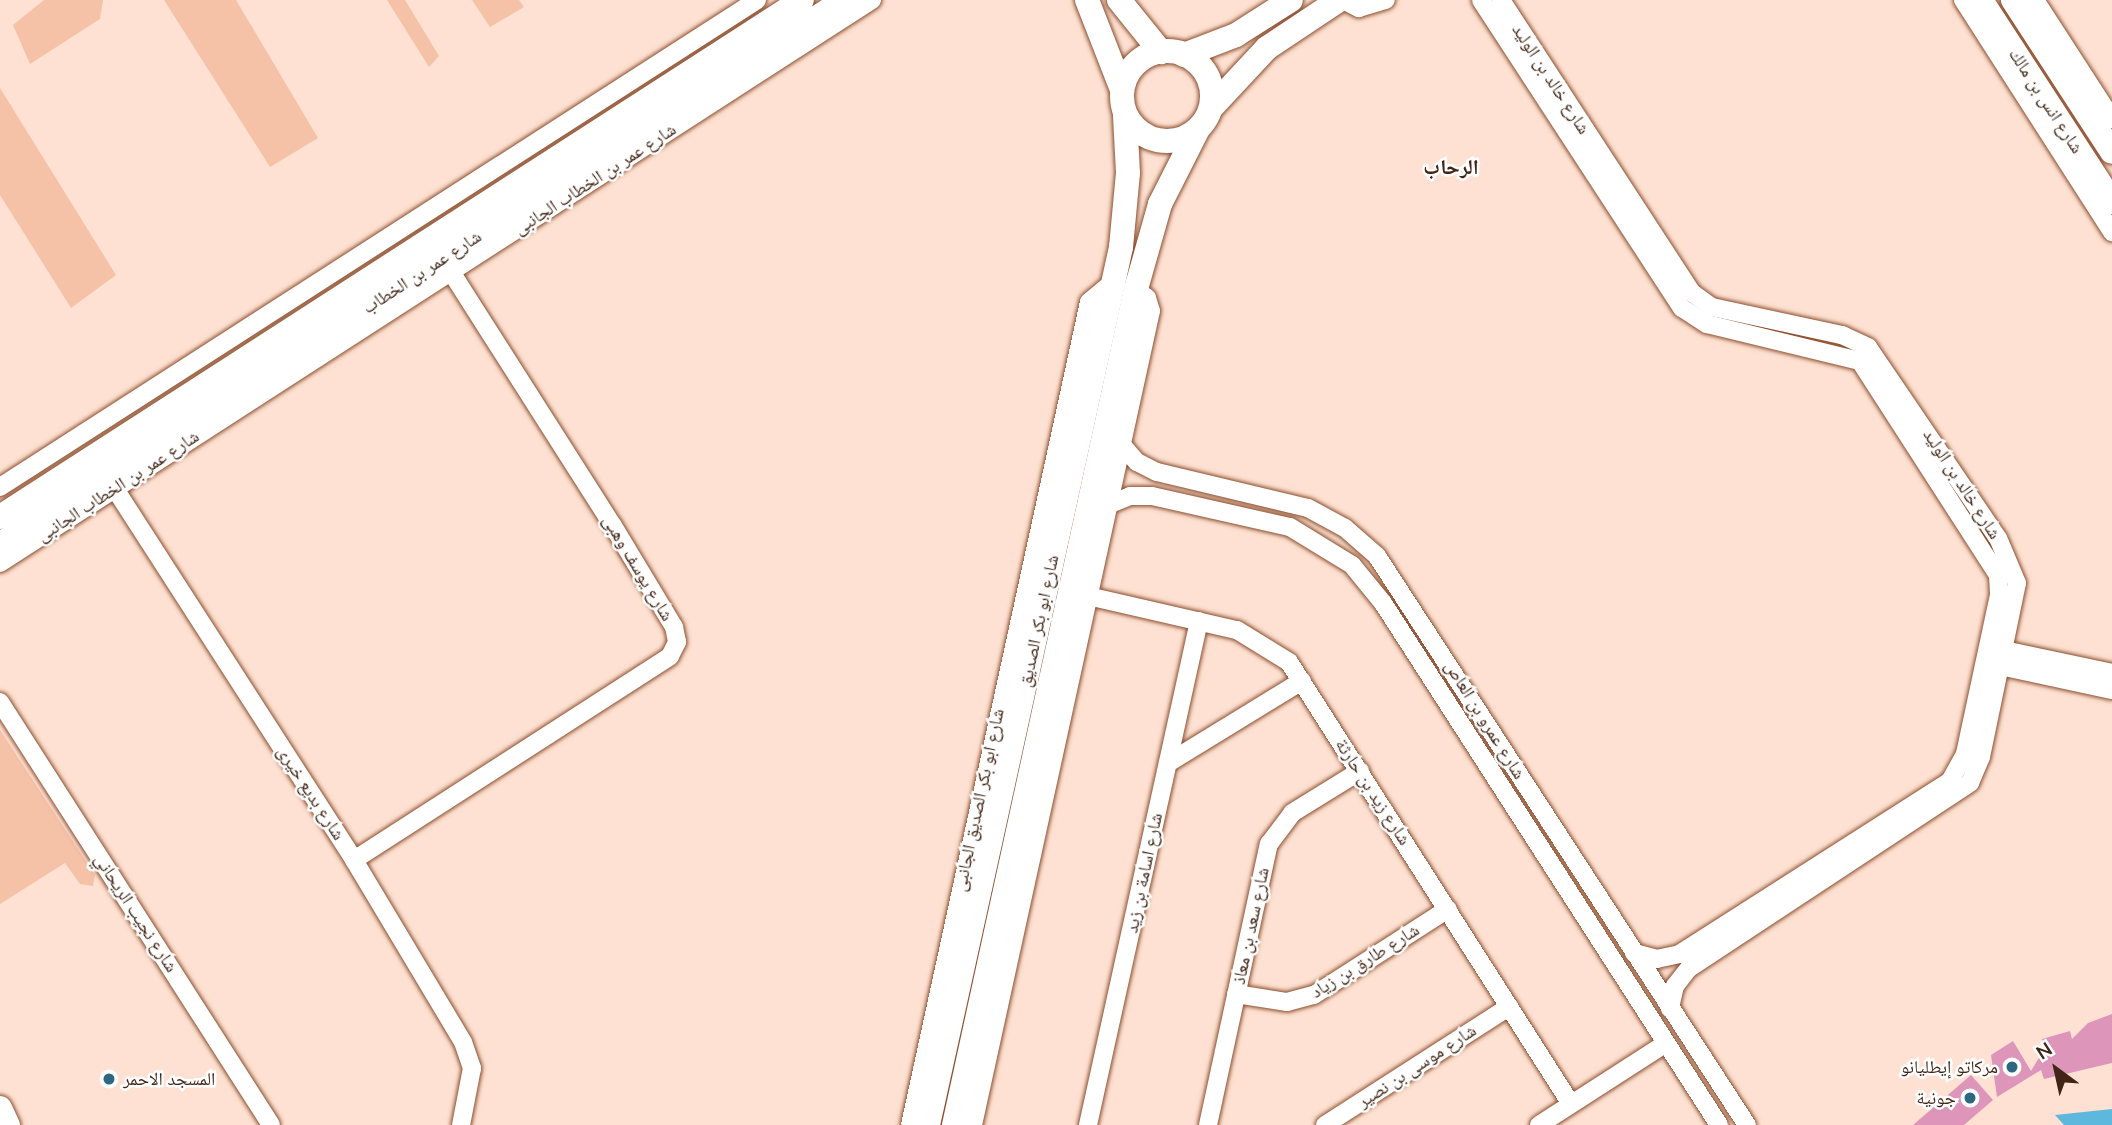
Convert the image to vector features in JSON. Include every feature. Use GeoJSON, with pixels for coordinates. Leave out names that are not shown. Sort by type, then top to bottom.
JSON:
{"type":"FeatureCollection","features":[{"type":"Feature","properties":{"kind":"street"},"geometry":{"type":"LineString","coordinates":[[0,487],[757,0]]}},
{"type":"Feature","properties":{"kind":"street","name":"شارع عمر بن الخطاب"},"geometry":{"type":"LineString","coordinates":[[0,544],[110,482],[354,302],[802,0]]}},
{"type":"Feature","properties":{"kind":"street","name":"شارع عمر بن الخطاب"},"geometry":{"type":"LineString","coordinates":[[0,517],[844,0]]}},
{"type":"Feature","properties":{"kind":"street","name":"شارع عمر بن الخطاب الجانبى"},"geometry":{"type":"LineString","coordinates":[[0,563],[110,482],[451,272],[872,0]]}},
{"type":"Feature","properties":{"kind":"street"},"geometry":{"type":"LineString","coordinates":[[1087,0],[1122,90],[1125,115],[1135,129],[1166,142],[1198,130],[1211,108],[1267,48],[1341,0],[1359,8],[1386,0]]}},
{"type":"Feature","properties":{"kind":"street"},"geometry":{"type":"LineString","coordinates":[[1119,0],[1173,53],[1210,82],[1211,108]]}},
{"type":"Feature","properties":{"kind":"street"},"geometry":{"type":"LineString","coordinates":[[1122,90],[1139,60],[1236,35],[1291,0]]}},
{"type":"Feature","properties":{"kind":"street","name":"شارع خالد بن الوليد"},"geometry":{"type":"LineString","coordinates":[[1481,0],[1570,122]]}},
{"type":"Feature","properties":{"kind":"street","name":"شارع خالد بن الوليد"},"geometry":{"type":"LineString","coordinates":[[1501,0],[1570,122],[1682,308],[1707,324],[1810,337],[1851,356],[1867,368],[2014,569],[2016,593],[1978,768],[1964,790],[1689,968],[1675,986],[1670,1008]]}},
{"type":"Feature","properties":{"kind":"street"},"geometry":{"type":"LineString","coordinates":[[1963,0],[2112,232]]}},
{"type":"Feature","properties":{"kind":"street","name":"شارع انس بن مالك"},"geometry":{"type":"LineString","coordinates":[[1981,0],[2112,202]]}},
{"type":"Feature","properties":{"kind":"street","name":"شارع انس بن مالك"},"geometry":{"type":"LineString","coordinates":[[2013,0],[2112,152]]}},
{"type":"Feature","properties":{"kind":"street"},"geometry":{"type":"LineString","coordinates":[[2035,0],[2112,119]]}},
{"type":"Feature","properties":{"kind":"street","name":"شارع ابو بكر الصديق"},"geometry":{"type":"LineString","coordinates":[[928,1125],[952,1075],[1125,286],[1128,195],[1125,115]]}},
{"type":"Feature","properties":{"kind":"street","name":"شارع ابو بكر الصديق"},"geometry":{"type":"LineString","coordinates":[[1125,286],[1160,204],[1198,130]]}},
{"type":"Feature","properties":{"kind":"street","name":"شارع يوسف وهبى"},"geometry":{"type":"LineString","coordinates":[[354,860],[670,656],[677,642],[674,627],[613,526],[451,272]]}},
{"type":"Feature","properties":{"kind":"street"},"geometry":{"type":"LineString","coordinates":[[973,1125],[1151,311],[1147,298],[1125,286]]}},
{"type":"Feature","properties":{"kind":"street","name":"شارع ابو بكر الصديق الجانبى"},"geometry":{"type":"LineString","coordinates":[[910,1125],[1089,302],[1125,286]]}},
{"type":"Feature","properties":{"kind":"street","name":"شارع عمرو بن العاص"},"geometry":{"type":"LineString","coordinates":[[1122,445],[1146,468],[1308,509],[1362,541],[1402,590],[1747,1125]]}},
{"type":"Feature","properties":{"kind":"street","name":"شارع خالد بن الوليد"},"geometry":{"type":"LineString","coordinates":[[1634,953],[1657,959],[1680,954],[1956,773],[2000,585],[1995,565],[1946,474]]}},
{"type":"Feature","properties":{"kind":"street","name":"شارع بديع خيرى"},"geometry":{"type":"LineString","coordinates":[[110,482],[354,860],[467,1051],[472,1068],[461,1125]]}},
{"type":"Feature","properties":{"kind":"street","name":"شارع عمرو بن العاص"},"geometry":{"type":"LineString","coordinates":[[1108,505],[1130,496],[1153,496],[1290,527],[1334,549],[1383,603],[1719,1125]]}},
{"type":"Feature","properties":{"kind":"street","name":"شارع زيد بن حارثة"},"geometry":{"type":"LineString","coordinates":[[1088,596],[1256,637],[1289,662],[1571,1104]]}},
{"type":"Feature","properties":{"kind":"street","name":"شارع اسامة بن زيد"},"geometry":{"type":"LineString","coordinates":[[1088,1125],[1199,621]]}},
{"type":"Feature","properties":{"kind":"street"},"geometry":{"type":"LineString","coordinates":[[2002,658],[2112,673]]}},
{"type":"Feature","properties":{"kind":"street"},"geometry":{"type":"LineString","coordinates":[[2002,658],[2112,690]]}},
{"type":"Feature","properties":{"kind":"street"},"geometry":{"type":"LineString","coordinates":[[1168,763],[1302,681]]}},
{"type":"Feature","properties":{"kind":"street","name":"شارع نجيب الريحاني"},"geometry":{"type":"LineString","coordinates":[[0,702],[271,1125]]}},
{"type":"Feature","properties":{"kind":"street","name":"شارع سعد بن معاذ"},"geometry":{"type":"LineString","coordinates":[[1208,1125],[1275,832],[1292,813],[1360,771]]}},
{"type":"Feature","properties":{"kind":"street"},"geometry":{"type":"LineString","coordinates":[[1521,818],[1533,817],[1540,806]]}},
{"type":"Feature","properties":{"kind":"street"},"geometry":{"type":"LineString","coordinates":[[1537,844],[1556,831]]}},
{"type":"Feature","properties":{"kind":"street","name":"شارع طارق بن زياد"},"geometry":{"type":"LineString","coordinates":[[1236,994],[1287,1002],[1314,995],[1448,909]]}},
{"type":"Feature","properties":{"kind":"street","name":"شارع موسى بن نصير"},"geometry":{"type":"LineString","coordinates":[[1325,1125],[1509,1007]]}},
{"type":"Feature","properties":{"kind":"street"},"geometry":{"type":"LineString","coordinates":[[1539,1125],[1666,1043]]}},
{"type":"Feature","properties":{"kind":"street","name":"شارع ابو بكر الصديق"},"geometry":{"type":"LineString","coordinates":[[952,1075],[954,1125]]}},
{"type":"Feature","properties":{"kind":"street"},"geometry":{"type":"LineString","coordinates":[[0,1108],[8,1125]]}},
{"type":"Feature","properties":{"kind":"shaded area"},"geometry":{"type":"Polygon","coordinates":[[[44,0],[103,0],[100,19],[30,64],[13,25],[44,0]]]}},
{"type":"Feature","properties":{"kind":"shaded area"},"geometry":{"type":"Polygon","coordinates":[[[164,0],[236,0],[318,138],[270,167],[164,0]]]}},
{"type":"Feature","properties":{"kind":"shaded area"},"geometry":{"type":"Polygon","coordinates":[[[387,0],[405,0],[439,56],[429,67],[387,0]]]}},
{"type":"Feature","properties":{"kind":"shaded area"},"geometry":{"type":"Polygon","coordinates":[[[472,0],[519,0],[524,7],[490,27],[472,0]]]}},
{"type":"Feature","properties":{"kind":"shaded area"},"geometry":{"type":"Polygon","coordinates":[[[0,88],[116,275],[71,308],[0,195],[0,88]]]}},
{"type":"Feature","properties":{"kind":"shaded area"},"geometry":{"type":"Polygon","coordinates":[[[0,730],[95,875],[93,886],[80,884],[65,863],[0,904],[0,730]]]}},
{"type":"Feature","properties":{"kind":"water"},"geometry":{"type":"Polygon","coordinates":[[[2112,1109],[2112,1125],[2064,1125],[2055,1115],[2112,1109]]]}},
{"type":"Feature","properties":{"kind":"building"},"geometry":{"type":"Polygon","coordinates":[[[2112,1014],[2112,1063],[2044,1079],[2041,1070],[1997,1097],[1991,1055],[2013,1041],[2031,1071],[2045,1048],[2042,1039],[2070,1031],[2072,1039],[2088,1023],[2112,1014]]]}},
{"type":"Feature","properties":{"kind":"building"},"geometry":{"type":"Polygon","coordinates":[[[1971,1075],[1993,1100],[1964,1125],[1913,1125],[1971,1075]]]}},
{"type":"Feature","properties":{"kind":"place","name":"مركاتو إيطليانو"},"geometry":{"type":"Point","coordinates":[2012,1067]}},
{"type":"Feature","properties":{"kind":"place","name":"المسجد الاحمر"},"geometry":{"type":"Point","coordinates":[109,1079]}},
{"type":"Feature","properties":{"kind":"place","name":"جونية"},"geometry":{"type":"Point","coordinates":[1970,1098]}},
{"type":"Feature","properties":{"kind":"district","name":"الرحاب"},"geometry":{"type":"Point","coordinates":[1451,167]}}]}
